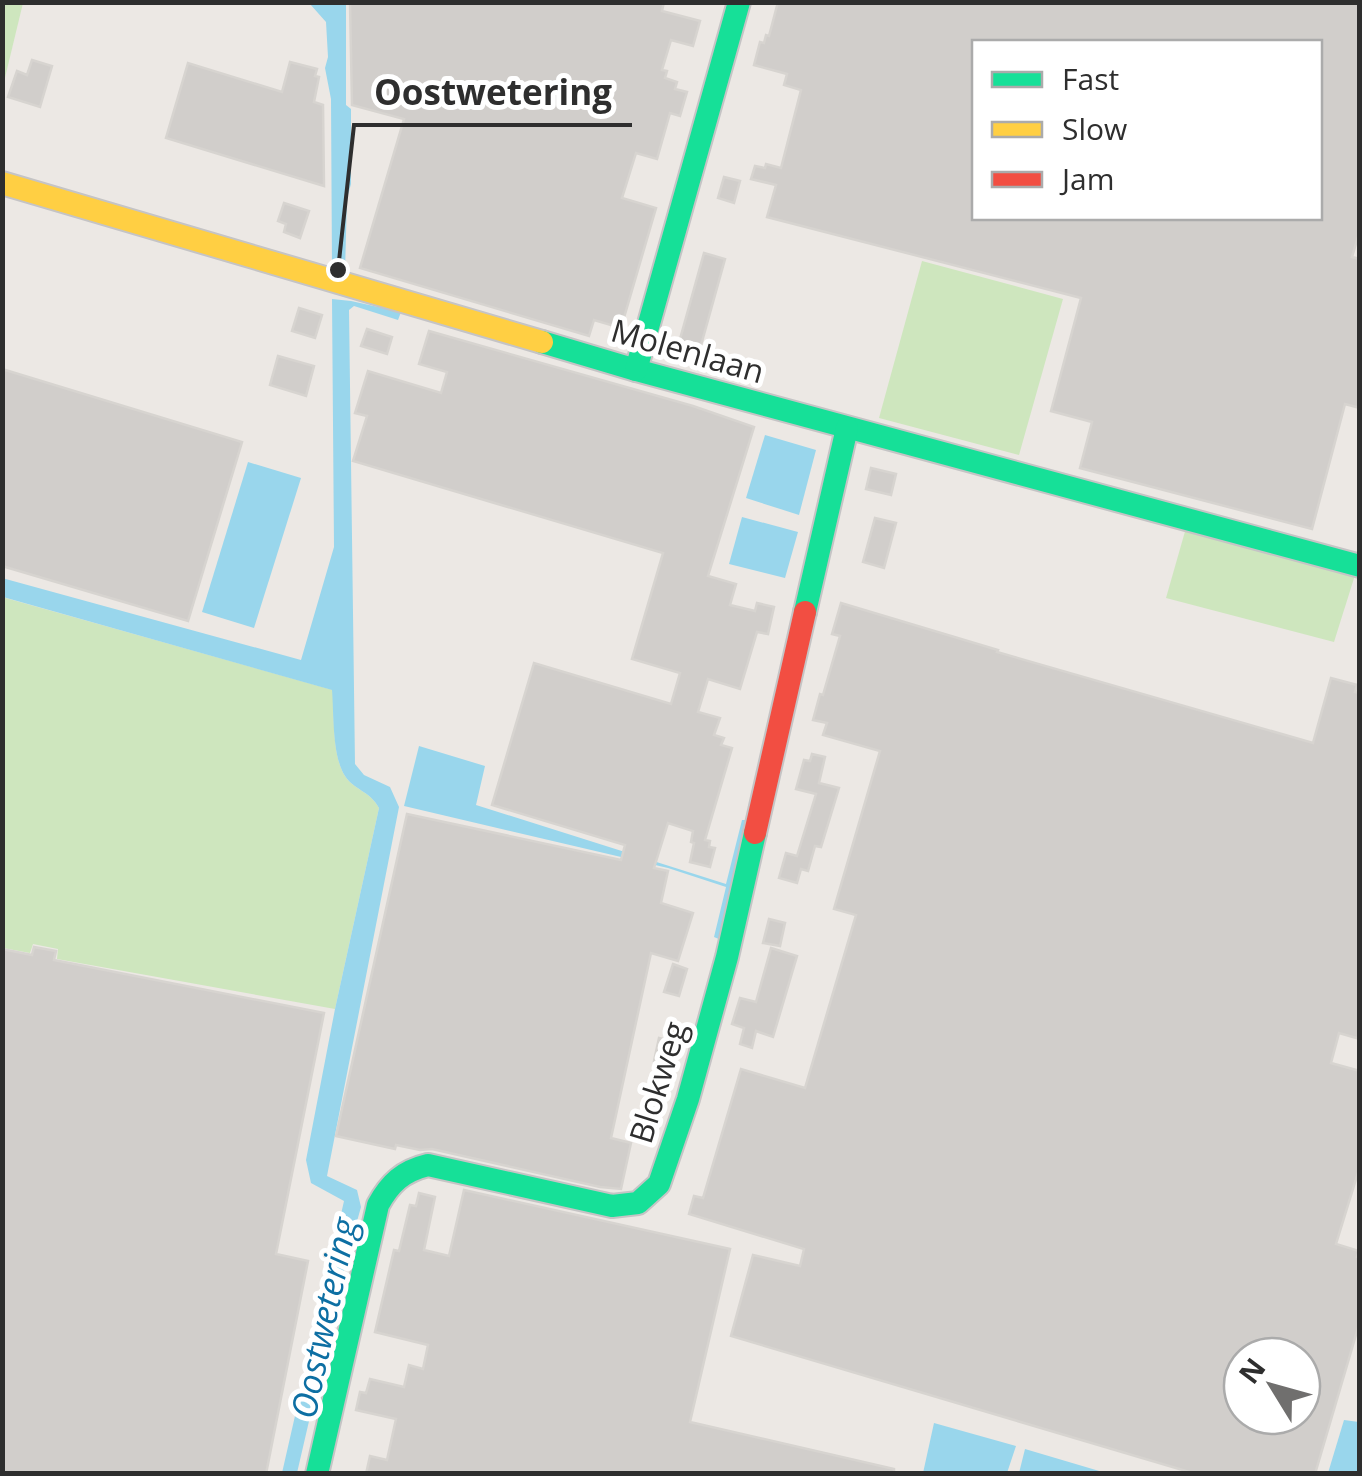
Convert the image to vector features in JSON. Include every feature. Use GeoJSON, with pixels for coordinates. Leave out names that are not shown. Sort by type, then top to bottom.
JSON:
{"type":"FeatureCollection","features":[{"type":"Feature","properties":{"kind":"street"},"geometry":{"type":"LineString","coordinates":[[636,370],[739,2]]}},
{"type":"Feature","properties":{"kind":"street","name":"Molenlaan"},"geometry":{"type":"LineString","coordinates":[[2,183],[636,370],[1360,566]]}},
{"type":"Feature","properties":{"kind":"street","name":"Blokweg"},"geometry":{"type":"LineString","coordinates":[[317,1474],[378,1205],[390,1184],[409,1168],[428,1165],[612,1206],[638,1203],[659,1184],[728,956],[847,428]]}},
{"type":"Feature","properties":{"kind":"green space"},"geometry":{"type":"Polygon","coordinates":[[[2,3],[23,3],[3,86],[2,3]]]}},
{"type":"Feature","properties":{"kind":"green space"},"geometry":{"type":"Polygon","coordinates":[[[922,261],[1063,299],[1019,455],[879,418],[922,261]]]}},
{"type":"Feature","properties":{"kind":"green space"},"geometry":{"type":"Polygon","coordinates":[[[1186,528],[1355,575],[1334,642],[1166,598],[1186,528]]]}},
{"type":"Feature","properties":{"kind":"green space"},"geometry":{"type":"Polygon","coordinates":[[[2,597],[333,690],[334,734],[341,768],[349,781],[379,808],[335,1009],[57,959],[58,949],[33,944],[30,953],[3,948],[2,597]]]}},
{"type":"Feature","properties":{"kind":"water"},"geometry":{"type":"Polygon","coordinates":[[[312,2],[346,3],[351,184],[347,198],[345,272],[332,269],[331,99],[325,68],[326,22],[312,2]]]}},
{"type":"Feature","properties":{"kind":"water"},"geometry":{"type":"Polygon","coordinates":[[[332,299],[401,312],[398,320],[354,306],[349,310],[355,764],[364,775],[390,787],[399,807],[327,1176],[357,1190],[361,1207],[297,1473],[282,1473],[344,1201],[311,1183],[306,1160],[379,808],[349,781],[341,768],[332,690],[3,597],[2,578],[301,660],[334,547],[332,299]]]}},
{"type":"Feature","properties":{"kind":"water"},"geometry":{"type":"Polygon","coordinates":[[[765,435],[816,450],[799,515],[746,498],[765,435]]]}},
{"type":"Feature","properties":{"kind":"water"},"geometry":{"type":"Polygon","coordinates":[[[248,462],[301,478],[254,628],[202,612],[248,462]]]}},
{"type":"Feature","properties":{"kind":"water"},"geometry":{"type":"Polygon","coordinates":[[[742,517],[798,532],[785,578],[729,564],[742,517]]]}},
{"type":"Feature","properties":{"kind":"water"},"geometry":{"type":"Polygon","coordinates":[[[419,746],[485,766],[476,805],[726,884],[742,820],[749,820],[721,940],[714,937],[726,887],[668,868],[404,806],[419,746]]]}},
{"type":"Feature","properties":{"kind":"water"},"geometry":{"type":"Polygon","coordinates":[[[1344,1420],[1359,1422],[1359,1473],[1328,1473],[1344,1420]]]}},
{"type":"Feature","properties":{"kind":"water"},"geometry":{"type":"Polygon","coordinates":[[[934,1423],[1016,1446],[1007,1473],[923,1473],[934,1423]]]}},
{"type":"Feature","properties":{"kind":"water"},"geometry":{"type":"Polygon","coordinates":[[[1025,1449],[1106,1473],[1019,1473],[1025,1449]]]}},
{"type":"Feature","properties":{"kind":"building"},"geometry":{"type":"Polygon","coordinates":[[[350,2],[664,2],[662,11],[700,21],[693,46],[671,40],[662,70],[667,71],[665,78],[677,82],[675,89],[687,92],[680,116],[670,113],[657,159],[636,153],[622,198],[656,208],[621,328],[594,320],[589,336],[360,268],[404,119],[352,105],[350,2]]]}},
{"type":"Feature","properties":{"kind":"building"},"geometry":{"type":"Polygon","coordinates":[[[778,2],[1360,2],[1360,230],[1352,257],[1360,259],[1360,408],[1345,404],[1312,529],[1080,468],[1092,422],[1051,411],[1081,298],[767,217],[776,185],[751,179],[755,166],[781,168],[801,90],[784,85],[787,74],[754,65],[766,35],[769,36],[778,2]]]}},
{"type":"Feature","properties":{"kind":"building"},"geometry":{"type":"Polygon","coordinates":[[[32,60],[52,66],[40,107],[8,97],[17,71],[27,75],[32,60]]]}},
{"type":"Feature","properties":{"kind":"building"},"geometry":{"type":"Polygon","coordinates":[[[290,62],[317,69],[314,102],[323,105],[324,186],[166,138],[188,63],[282,92],[290,62]]]}},
{"type":"Feature","properties":{"kind":"building"},"geometry":{"type":"Polygon","coordinates":[[[724,177],[740,181],[734,203],[718,198],[724,177]]]}},
{"type":"Feature","properties":{"kind":"building"},"geometry":{"type":"Polygon","coordinates":[[[284,203],[309,211],[300,238],[284,232],[286,224],[278,221],[284,203]]]}},
{"type":"Feature","properties":{"kind":"building"},"geometry":{"type":"Polygon","coordinates":[[[704,253],[725,259],[698,356],[677,350],[704,253]]]}},
{"type":"Feature","properties":{"kind":"building"},"geometry":{"type":"Polygon","coordinates":[[[299,308],[322,315],[315,338],[292,331],[299,308]]]}},
{"type":"Feature","properties":{"kind":"building"},"geometry":{"type":"Polygon","coordinates":[[[367,329],[392,337],[387,354],[361,346],[367,329]]]}},
{"type":"Feature","properties":{"kind":"building"},"geometry":{"type":"Polygon","coordinates":[[[429,331],[754,427],[708,576],[736,584],[730,605],[755,611],[757,603],[774,607],[768,634],[757,632],[740,689],[708,679],[698,712],[720,718],[714,735],[724,738],[721,745],[732,748],[705,840],[715,848],[710,867],[690,862],[693,831],[668,823],[654,868],[668,871],[661,903],[693,913],[678,961],[651,953],[611,1138],[631,1143],[621,1189],[432,1149],[396,1145],[395,1149],[336,1136],[407,814],[621,860],[625,845],[492,805],[534,663],[671,704],[680,673],[632,659],[663,553],[353,461],[367,416],[355,413],[368,371],[441,393],[447,372],[419,364],[429,331]]]}},
{"type":"Feature","properties":{"kind":"building"},"geometry":{"type":"Polygon","coordinates":[[[278,356],[314,366],[306,396],[270,385],[278,356]]]}},
{"type":"Feature","properties":{"kind":"building"},"geometry":{"type":"Polygon","coordinates":[[[2,369],[242,442],[188,621],[2,566],[2,369]]]}},
{"type":"Feature","properties":{"kind":"building"},"geometry":{"type":"Polygon","coordinates":[[[871,468],[896,474],[891,495],[866,489],[871,468]]]}},
{"type":"Feature","properties":{"kind":"building"},"geometry":{"type":"Polygon","coordinates":[[[875,518],[896,523],[884,568],[863,562],[875,518]]]}},
{"type":"Feature","properties":{"kind":"building"},"geometry":{"type":"Polygon","coordinates":[[[841,603],[1313,743],[1331,678],[1357,685],[1360,1039],[1339,1033],[1331,1063],[1360,1071],[1360,1166],[1336,1244],[1359,1251],[1360,1321],[1315,1474],[1196,1474],[731,1336],[753,1255],[800,1266],[804,1249],[689,1214],[694,1196],[703,1198],[741,1069],[805,1088],[856,915],[834,909],[880,751],[823,735],[827,723],[813,720],[840,636],[832,634],[841,603]]]}},
{"type":"Feature","properties":{"kind":"building"},"geometry":{"type":"Polygon","coordinates":[[[812,754],[825,757],[819,783],[839,788],[821,847],[815,846],[808,871],[801,869],[797,883],[779,878],[786,853],[797,856],[816,794],[796,789],[804,760],[810,761],[812,754]]]}},
{"type":"Feature","properties":{"kind":"building"},"geometry":{"type":"Polygon","coordinates":[[[769,919],[785,923],[780,946],[763,943],[769,919]]]}},
{"type":"Feature","properties":{"kind":"building"},"geometry":{"type":"Polygon","coordinates":[[[34,947],[56,951],[54,960],[324,1013],[276,1254],[308,1261],[266,1474],[2,1474],[2,949],[32,955],[34,947]]]}},
{"type":"Feature","properties":{"kind":"building"},"geometry":{"type":"Polygon","coordinates":[[[771,948],[797,956],[773,1037],[756,1031],[752,1048],[740,1044],[744,1028],[732,1024],[740,998],[756,1002],[771,948]]]}},
{"type":"Feature","properties":{"kind":"building"},"geometry":{"type":"Polygon","coordinates":[[[673,964],[687,969],[679,996],[664,992],[673,964]]]}},
{"type":"Feature","properties":{"kind":"building"},"geometry":{"type":"Polygon","coordinates":[[[659,1038],[676,1042],[671,1065],[654,1061],[659,1038]]]}},
{"type":"Feature","properties":{"kind":"building"},"geometry":{"type":"Polygon","coordinates":[[[464,1190],[730,1249],[690,1422],[894,1469],[894,1474],[366,1474],[370,1456],[387,1460],[396,1419],[356,1410],[360,1392],[366,1393],[370,1379],[404,1387],[409,1365],[423,1369],[428,1345],[375,1332],[394,1250],[399,1251],[410,1205],[416,1206],[419,1193],[435,1197],[424,1250],[449,1256],[464,1190]]]}},
{"type":"Feature","properties":{"kind":"traffic: fast"},"geometry":{"type":"LineString","coordinates":[[636,370],[739,2]]}},
{"type":"Feature","properties":{"kind":"traffic: fast"},"geometry":{"type":"LineString","coordinates":[[542,342],[1360,566]]}},
{"type":"Feature","properties":{"kind":"traffic: fast"},"geometry":{"type":"LineString","coordinates":[[805,612],[847,428]]}},
{"type":"Feature","properties":{"kind":"traffic: fast"},"geometry":{"type":"LineString","coordinates":[[317,1474],[378,1205],[398,1179],[428,1165],[612,1206],[638,1203],[659,1184],[688,1099],[727,957],[755,833]]}},
{"type":"Feature","properties":{"kind":"traffic: slow"},"geometry":{"type":"LineString","coordinates":[[2,183],[542,342]]}},
{"type":"Feature","properties":{"kind":"traffic: jam"},"geometry":{"type":"LineString","coordinates":[[755,833],[805,612]]}},
{"type":"Feature","properties":{"kind":"place","name":"Oostwetering"},"geometry":{"type":"Point","coordinates":[338,270]}}]}
